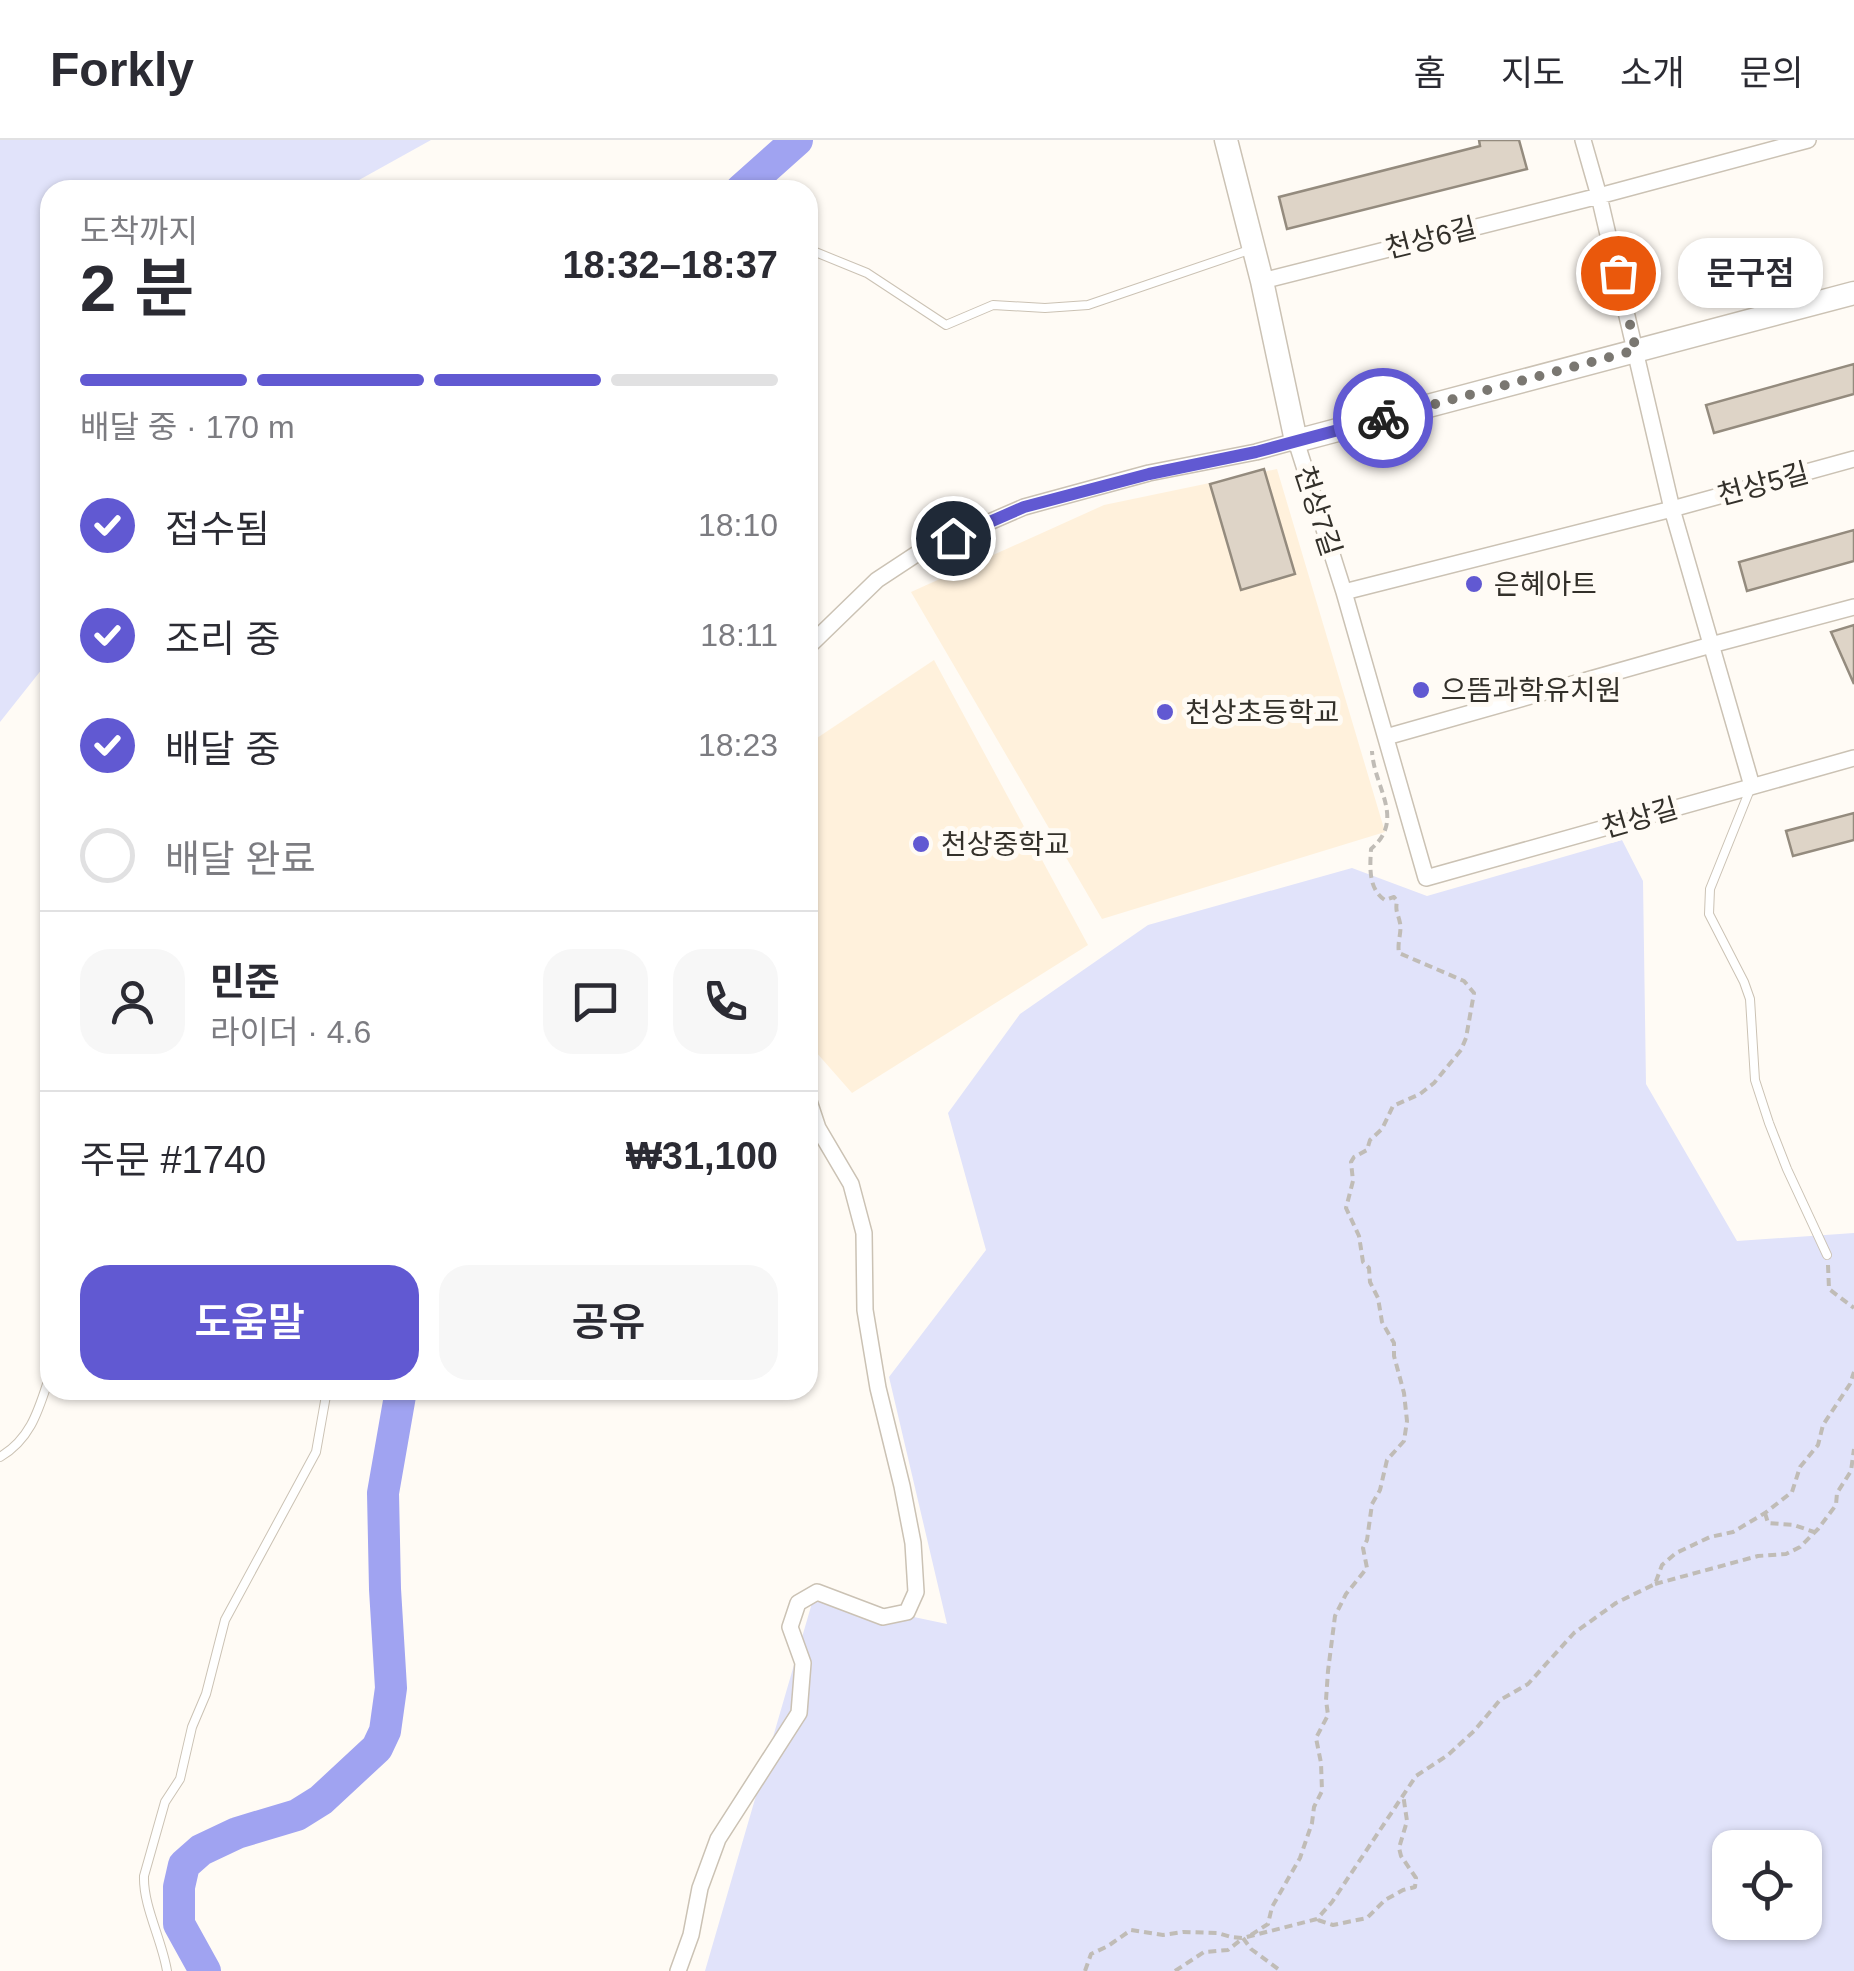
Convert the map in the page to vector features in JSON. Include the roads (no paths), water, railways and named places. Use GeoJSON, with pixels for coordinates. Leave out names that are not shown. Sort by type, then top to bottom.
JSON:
{"type":"FeatureCollection","features":[{"type":"Feature","properties":{"kind":"street","name":"천상7길"},"geometry":{"type":"LineString","coordinates":[[1226,140],[1262,281],[1296,441],[1426,878]]}},
{"type":"Feature","properties":{"kind":"street"},"geometry":{"type":"LineString","coordinates":[[1582,140],[1599,196],[1672,509],[1752,786]]}},
{"type":"Feature","properties":{"kind":"street"},"geometry":{"type":"LineString","coordinates":[[1599,196],[1808,140]]}},
{"type":"Feature","properties":{"kind":"street","name":"천상6길"},"geometry":{"type":"LineString","coordinates":[[1262,281],[1599,196]]}},
{"type":"Feature","properties":{"kind":"street"},"geometry":{"type":"LineString","coordinates":[[818,637],[877,580],[918,553],[1024,507],[1149,474],[1256,452],[1854,294]]}},
{"type":"Feature","properties":{"kind":"street","name":"천상5길"},"geometry":{"type":"LineString","coordinates":[[1672,509],[1854,460]]}},
{"type":"Feature","properties":{"kind":"street"},"geometry":{"type":"LineString","coordinates":[[1344,592],[1672,509]]}},
{"type":"Feature","properties":{"kind":"street"},"geometry":{"type":"LineString","coordinates":[[1386,736],[1854,608]]}},
{"type":"Feature","properties":{"kind":"street","name":"천상길"},"geometry":{"type":"LineString","coordinates":[[1426,878],[1854,758]]}},
{"type":"Feature","properties":{"kind":"street"},"geometry":{"type":"LineString","coordinates":[[678,1971],[691,1935],[700,1888],[718,1839],[799,1713],[803,1663],[790,1627],[798,1603],[817,1592],[883,1616],[907,1612],[916,1592],[902,1486],[878,1388],[865,1310],[864,1233],[851,1184],[818,1128]]}},
{"type":"Feature","properties":{"kind":"lane"},"geometry":{"type":"LineString","coordinates":[[818,254],[866,273],[946,325],[993,305],[1088,305],[1254,248]]}},
{"type":"Feature","properties":{"kind":"lane"},"geometry":{"type":"LineString","coordinates":[[1752,786],[1710,889],[1709,914],[1750,999],[1755,1080],[1769,1123],[1828,1255]]}},
{"type":"Feature","properties":{"kind":"lane"},"geometry":{"type":"LineString","coordinates":[[0,1457],[28,1432],[40,1400]]}},
{"type":"Feature","properties":{"kind":"lane"},"geometry":{"type":"LineString","coordinates":[[167,1971],[144,1876],[165,1802],[180,1779],[225,1620],[316,1452],[325,1400]]}},
{"type":"Feature","properties":{"kind":"waterway"},"geometry":{"type":"LineString","coordinates":[[752,180],[797,140]]}},
{"type":"Feature","properties":{"kind":"waterway"},"geometry":{"type":"LineString","coordinates":[[205,1971],[179,1924],[179,1887],[184,1865],[201,1850],[237,1833],[297,1815],[321,1800],[377,1748],[385,1731],[391,1688],[383,1493],[399,1400]]}},
{"type":"Feature","properties":{"kind":"place","name":"문구점"},"geometry":{"type":"Point","coordinates":[1618,273]}},
{"type":"Feature","properties":{"kind":"place","name":"은혜아트"},"geometry":{"type":"Point","coordinates":[1474,584]}},
{"type":"Feature","properties":{"kind":"place","name":"으뜸과학유치원"},"geometry":{"type":"Point","coordinates":[1421,690]}},
{"type":"Feature","properties":{"kind":"place","name":"천상초등학교"},"geometry":{"type":"Point","coordinates":[1165,712]}},
{"type":"Feature","properties":{"kind":"place","name":"천상중학교"},"geometry":{"type":"Point","coordinates":[921,844]}}]}
